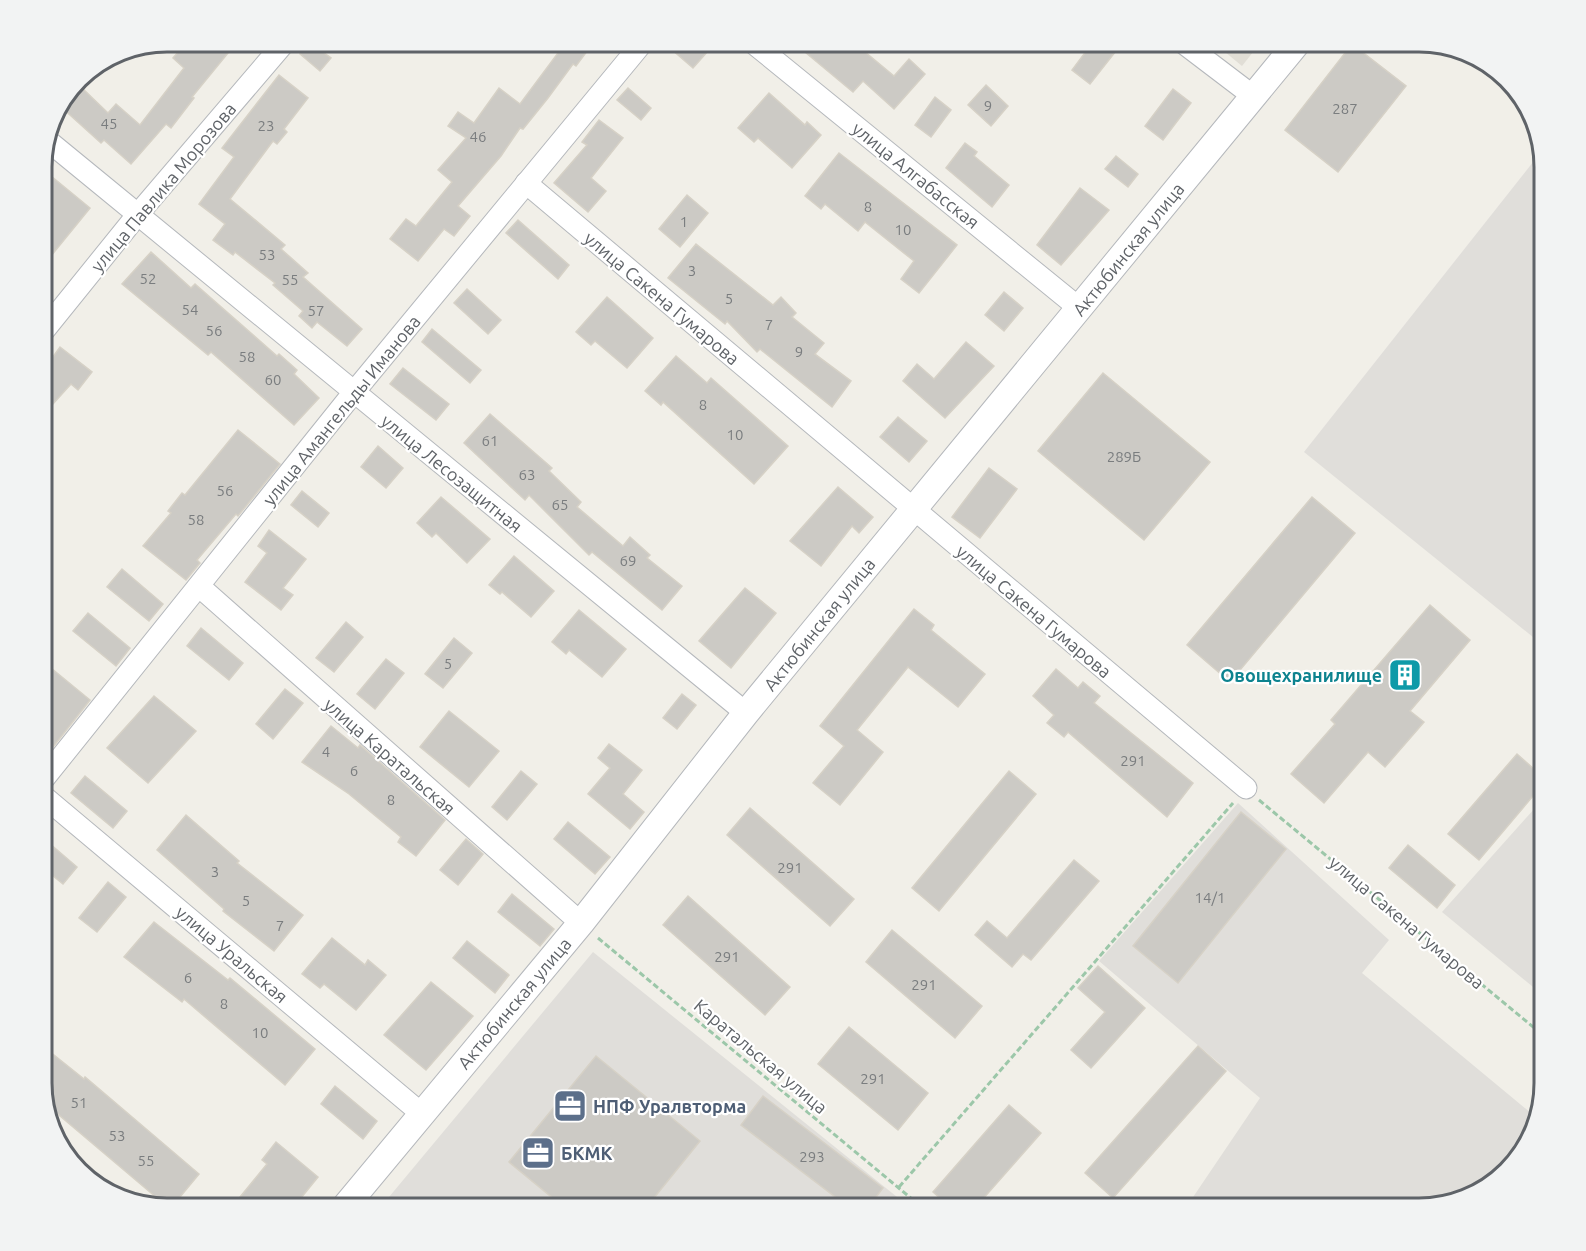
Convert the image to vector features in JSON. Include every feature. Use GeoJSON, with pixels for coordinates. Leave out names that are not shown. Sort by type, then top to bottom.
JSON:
{"type":"FeatureCollection","features":[{"type":"Feature","properties":{"kind":"street","name":"улица Павлика Морозова"},"geometry":{"type":"LineString","coordinates":[[53,319],[138,214],[276,52]]}},
{"type":"Feature","properties":{"kind":"street","name":"улица Амангельды Иманова"},"geometry":{"type":"LineString","coordinates":[[53,767],[200,587],[354,392],[635,52]]}},
{"type":"Feature","properties":{"kind":"street","name":"улица Алгабасская"},"geometry":{"type":"LineString","coordinates":[[764,52],[1079,308]]}},
{"type":"Feature","properties":{"kind":"street"},"geometry":{"type":"LineString","coordinates":[[1195,52],[1253,96]]}},
{"type":"Feature","properties":{"kind":"street","name":"Актюбинская улица"},"geometry":{"type":"LineString","coordinates":[[352,1198],[580,924],[746,713],[1290,52]]}},
{"type":"Feature","properties":{"kind":"street","name":"улица Лесозащитная"},"geometry":{"type":"LineString","coordinates":[[54,146],[746,713]]}},
{"type":"Feature","properties":{"kind":"street","name":"улица Сакена Гумарова"},"geometry":{"type":"LineString","coordinates":[[526,183],[1246,788]]}},
{"type":"Feature","properties":{"kind":"street","name":"улица Каратальская"},"geometry":{"type":"LineString","coordinates":[[200,587],[580,924]]}},
{"type":"Feature","properties":{"kind":"street","name":"улица Уральская"},"geometry":{"type":"LineString","coordinates":[[53,804],[422,1114]]}},
{"type":"Feature","properties":{"kind":"path","name":"улица Сакена Гумарова"},"geometry":{"type":"LineString","coordinates":[[1246,788],[1534,1028]]}},
{"type":"Feature","properties":{"kind":"path"},"geometry":{"type":"LineString","coordinates":[[899,1187],[1246,788]]}},
{"type":"Feature","properties":{"kind":"path","name":"Каратальская улица"},"geometry":{"type":"LineString","coordinates":[[580,924],[912,1198]]}},
{"type":"Feature","properties":{"kind":"shaded area"},"geometry":{"type":"Polygon","coordinates":[[[1225,52],[1253,52],[1242,66],[1225,52]]]}},
{"type":"Feature","properties":{"kind":"shaded area"},"geometry":{"type":"Polygon","coordinates":[[[1533,162],[1534,638],[1304,452],[1533,162]]]}},
{"type":"Feature","properties":{"kind":"shaded area"},"geometry":{"type":"Polygon","coordinates":[[[1238,803],[1389,940],[1362,973],[1529,1112],[1525,1128],[1510,1154],[1489,1175],[1463,1190],[1441,1196],[1426,1198],[1192,1198],[1260,1098],[1099,961],[1238,803]]]}},
{"type":"Feature","properties":{"kind":"shaded area"},"geometry":{"type":"Polygon","coordinates":[[[1534,809],[1534,988],[1442,912],[1534,809]]]}},
{"type":"Feature","properties":{"kind":"shaded area"},"geometry":{"type":"Polygon","coordinates":[[[593,952],[898,1198],[388,1198],[593,952]]]}},
{"type":"Feature","properties":{"kind":"building"},"geometry":{"type":"Polygon","coordinates":[[[178,52],[229,52],[192,97],[194,98],[171,128],[166,124],[131,164],[104,140],[101,143],[67,112],[84,89],[108,113],[116,104],[140,125],[184,68],[173,58],[178,52]]]}},
{"type":"Feature","properties":{"kind":"building"},"geometry":{"type":"Polygon","coordinates":[[[302,52],[323,52],[331,58],[320,71],[300,54],[302,52]]]}},
{"type":"Feature","properties":{"kind":"building"},"geometry":{"type":"Polygon","coordinates":[[[586,52],[576,66],[573,64],[523,129],[520,128],[501,156],[458,206],[470,216],[454,236],[444,229],[418,261],[390,239],[406,219],[416,226],[452,182],[438,170],[466,138],[448,126],[458,112],[474,123],[499,88],[520,104],[558,53],[586,52]]]}},
{"type":"Feature","properties":{"kind":"building"},"geometry":{"type":"Polygon","coordinates":[[[675,52],[707,52],[693,68],[675,52]]]}},
{"type":"Feature","properties":{"kind":"building"},"geometry":{"type":"Polygon","coordinates":[[[805,52],[865,52],[894,76],[909,59],[925,74],[894,109],[863,81],[853,92],[805,52]]]}},
{"type":"Feature","properties":{"kind":"building"},"geometry":{"type":"Polygon","coordinates":[[[1086,52],[1115,52],[1090,84],[1072,70],[1086,52]]]}},
{"type":"Feature","properties":{"kind":"building"},"geometry":{"type":"Polygon","coordinates":[[[1346,52],[1362,52],[1406,86],[1338,172],[1285,130],[1346,52]]]}},
{"type":"Feature","properties":{"kind":"building"},"geometry":{"type":"Polygon","coordinates":[[[279,75],[308,98],[284,129],[287,132],[277,144],[273,141],[230,199],[285,245],[281,249],[308,273],[303,277],[362,329],[347,346],[317,322],[312,328],[299,316],[303,311],[273,285],[275,283],[235,252],[233,255],[213,240],[225,224],[199,204],[234,157],[222,148],[279,75]]]}},
{"type":"Feature","properties":{"kind":"building"},"geometry":{"type":"Polygon","coordinates":[[[986,85],[1008,106],[991,126],[968,105],[986,85]]]}},
{"type":"Feature","properties":{"kind":"building"},"geometry":{"type":"Polygon","coordinates":[[[628,88],[651,108],[641,120],[617,100],[628,88]]]}},
{"type":"Feature","properties":{"kind":"building"},"geometry":{"type":"Polygon","coordinates":[[[1173,89],[1191,103],[1163,140],[1145,126],[1173,89]]]}},
{"type":"Feature","properties":{"kind":"building"},"geometry":{"type":"Polygon","coordinates":[[[769,93],[805,125],[807,122],[821,135],[792,168],[758,138],[754,142],[738,128],[769,93]]]}},
{"type":"Feature","properties":{"kind":"building"},"geometry":{"type":"Polygon","coordinates":[[[935,97],[951,110],[931,137],[915,125],[935,97]]]}},
{"type":"Feature","properties":{"kind":"building"},"geometry":{"type":"Polygon","coordinates":[[[599,120],[623,138],[591,178],[606,191],[588,212],[554,183],[587,145],[582,142],[599,120]]]}},
{"type":"Feature","properties":{"kind":"building"},"geometry":{"type":"Polygon","coordinates":[[[965,143],[977,152],[974,156],[1009,185],[992,207],[946,168],[965,143]]]}},
{"type":"Feature","properties":{"kind":"building"},"geometry":{"type":"Polygon","coordinates":[[[839,153],[957,245],[919,293],[901,279],[914,261],[865,222],[858,231],[825,204],[821,209],[805,196],[839,153]]]}},
{"type":"Feature","properties":{"kind":"building"},"geometry":{"type":"Polygon","coordinates":[[[1116,156],[1138,174],[1128,187],[1105,169],[1116,156]]]}},
{"type":"Feature","properties":{"kind":"building"},"geometry":{"type":"Polygon","coordinates":[[[53,178],[90,208],[53,253],[53,178]]]}},
{"type":"Feature","properties":{"kind":"building"},"geometry":{"type":"Polygon","coordinates":[[[1080,188],[1109,210],[1061,265],[1037,245],[1080,188]]]}},
{"type":"Feature","properties":{"kind":"building"},"geometry":{"type":"Polygon","coordinates":[[[687,195],[708,213],[680,247],[659,229],[687,195]]]}},
{"type":"Feature","properties":{"kind":"building"},"geometry":{"type":"Polygon","coordinates":[[[518,220],[569,265],[558,279],[506,233],[518,220]]]}},
{"type":"Feature","properties":{"kind":"building"},"geometry":{"type":"Polygon","coordinates":[[[696,244],[773,305],[781,297],[796,313],[792,317],[824,343],[815,354],[851,381],[832,407],[760,349],[757,352],[727,321],[725,324],[668,278],[696,244]]]}},
{"type":"Feature","properties":{"kind":"building"},"geometry":{"type":"Polygon","coordinates":[[[151,252],[191,288],[195,284],[277,356],[279,354],[297,370],[294,374],[319,398],[294,425],[211,352],[208,355],[122,284],[151,252]]]}},
{"type":"Feature","properties":{"kind":"building"},"geometry":{"type":"Polygon","coordinates":[[[467,289],[501,320],[488,334],[454,303],[467,289]]]}},
{"type":"Feature","properties":{"kind":"building"},"geometry":{"type":"Polygon","coordinates":[[[1004,292],[1023,308],[1004,331],[985,315],[1004,292]]]}},
{"type":"Feature","properties":{"kind":"building"},"geometry":{"type":"Polygon","coordinates":[[[607,297],[653,338],[627,368],[595,341],[591,345],[576,332],[607,297]]]}},
{"type":"Feature","properties":{"kind":"building"},"geometry":{"type":"Polygon","coordinates":[[[432,329],[481,370],[470,383],[422,342],[432,329]]]}},
{"type":"Feature","properties":{"kind":"building"},"geometry":{"type":"Polygon","coordinates":[[[966,342],[994,366],[945,418],[903,381],[917,364],[934,379],[966,342]]]}},
{"type":"Feature","properties":{"kind":"building"},"geometry":{"type":"Polygon","coordinates":[[[60,347],[92,372],[78,390],[71,384],[53,404],[53,357],[60,347]]]}},
{"type":"Feature","properties":{"kind":"building"},"geometry":{"type":"Polygon","coordinates":[[[676,356],[707,383],[711,378],[788,446],[754,484],[663,402],[661,405],[645,391],[676,356]]]}},
{"type":"Feature","properties":{"kind":"building"},"geometry":{"type":"Polygon","coordinates":[[[403,368],[449,404],[436,420],[390,384],[403,368]]]}},
{"type":"Feature","properties":{"kind":"building"},"geometry":{"type":"Polygon","coordinates":[[[1103,373],[1210,462],[1144,540],[1038,451],[1103,373]]]}},
{"type":"Feature","properties":{"kind":"building"},"geometry":{"type":"Polygon","coordinates":[[[490,414],[552,468],[549,471],[581,502],[577,507],[623,546],[630,537],[650,555],[647,558],[682,586],[662,610],[592,552],[589,555],[529,495],[525,500],[464,443],[490,414]]]}},
{"type":"Feature","properties":{"kind":"building"},"geometry":{"type":"Polygon","coordinates":[[[898,417],[927,441],[909,462],[880,437],[898,417]]]}},
{"type":"Feature","properties":{"kind":"building"},"geometry":{"type":"Polygon","coordinates":[[[238,430],[280,464],[238,516],[236,514],[197,560],[200,563],[186,580],[143,546],[171,513],[168,511],[182,493],[185,495],[238,430]]]}},
{"type":"Feature","properties":{"kind":"building"},"geometry":{"type":"Polygon","coordinates":[[[378,446],[403,468],[386,488],[361,467],[378,446]]]}},
{"type":"Feature","properties":{"kind":"building"},"geometry":{"type":"Polygon","coordinates":[[[989,468],[1017,489],[980,538],[952,517],[989,468]]]}},
{"type":"Feature","properties":{"kind":"building"},"geometry":{"type":"Polygon","coordinates":[[[838,487],[873,517],[859,533],[852,526],[821,566],[790,541],[838,487]]]}},
{"type":"Feature","properties":{"kind":"building"},"geometry":{"type":"Polygon","coordinates":[[[302,491],[329,513],[318,527],[291,505],[302,491]]]}},
{"type":"Feature","properties":{"kind":"building"},"geometry":{"type":"Polygon","coordinates":[[[441,497],[490,539],[467,563],[436,533],[432,537],[417,523],[441,497]]]}},
{"type":"Feature","properties":{"kind":"building"},"geometry":{"type":"Polygon","coordinates":[[[1312,497],[1355,533],[1230,682],[1187,645],[1312,497]]]}},
{"type":"Feature","properties":{"kind":"building"},"geometry":{"type":"Polygon","coordinates":[[[269,530],[306,559],[283,588],[293,595],[281,610],[245,582],[267,553],[258,546],[269,530]]]}},
{"type":"Feature","properties":{"kind":"building"},"geometry":{"type":"Polygon","coordinates":[[[514,556],[554,591],[531,617],[502,592],[500,594],[489,585],[514,556]]]}},
{"type":"Feature","properties":{"kind":"building"},"geometry":{"type":"Polygon","coordinates":[[[122,569],[163,604],[149,621],[107,587],[122,569]]]}},
{"type":"Feature","properties":{"kind":"building"},"geometry":{"type":"Polygon","coordinates":[[[745,588],[776,613],[731,668],[699,641],[745,588]]]}},
{"type":"Feature","properties":{"kind":"building","name":"Овощехранилище"},"geometry":{"type":"Polygon","coordinates":[[[1430,605],[1470,640],[1410,711],[1424,722],[1385,767],[1368,752],[1324,803],[1291,774],[1335,724],[1331,720],[1430,605]]]}},
{"type":"Feature","properties":{"kind":"building"},"geometry":{"type":"Polygon","coordinates":[[[914,609],[934,625],[931,630],[985,674],[958,707],[908,667],[857,730],[883,752],[840,805],[813,783],[844,746],[820,726],[914,609]]]}},
{"type":"Feature","properties":{"kind":"building"},"geometry":{"type":"Polygon","coordinates":[[[579,610],[626,649],[602,677],[569,650],[566,654],[552,642],[579,610]]]}},
{"type":"Feature","properties":{"kind":"building"},"geometry":{"type":"Polygon","coordinates":[[[88,613],[130,648],[116,666],[73,631],[88,613]]]}},
{"type":"Feature","properties":{"kind":"building"},"geometry":{"type":"Polygon","coordinates":[[[346,622],[363,637],[334,672],[316,658],[346,622]]]}},
{"type":"Feature","properties":{"kind":"building"},"geometry":{"type":"Polygon","coordinates":[[[201,628],[243,663],[229,680],[187,646],[201,628]]]}},
{"type":"Feature","properties":{"kind":"building"},"geometry":{"type":"Polygon","coordinates":[[[454,638],[472,653],[443,688],[425,674],[454,638]]]}},
{"type":"Feature","properties":{"kind":"building"},"geometry":{"type":"Polygon","coordinates":[[[386,659],[404,673],[375,709],[357,694],[386,659]]]}},
{"type":"Feature","properties":{"kind":"building"},"geometry":{"type":"Polygon","coordinates":[[[1056,669],[1078,688],[1083,682],[1100,696],[1094,703],[1193,783],[1167,817],[1068,732],[1064,737],[1047,723],[1054,715],[1033,696],[1056,669]]]}},
{"type":"Feature","properties":{"kind":"building"},"geometry":{"type":"Polygon","coordinates":[[[53,670],[90,700],[53,747],[53,670]]]}},
{"type":"Feature","properties":{"kind":"building"},"geometry":{"type":"Polygon","coordinates":[[[285,689],[303,703],[273,739],[256,724],[285,689]]]}},
{"type":"Feature","properties":{"kind":"building"},"geometry":{"type":"Polygon","coordinates":[[[682,694],[696,705],[677,729],[663,718],[682,694]]]}},
{"type":"Feature","properties":{"kind":"building"},"geometry":{"type":"Polygon","coordinates":[[[154,696],[196,731],[148,783],[107,748],[154,696]]]}},
{"type":"Feature","properties":{"kind":"building"},"geometry":{"type":"Polygon","coordinates":[[[449,711],[499,751],[469,787],[420,747],[449,711]]]}},
{"type":"Feature","properties":{"kind":"building"},"geometry":{"type":"Polygon","coordinates":[[[331,726],[358,748],[360,745],[445,820],[416,856],[398,842],[401,837],[349,794],[302,762],[331,726]]]}},
{"type":"Feature","properties":{"kind":"building"},"geometry":{"type":"Polygon","coordinates":[[[609,744],[642,770],[623,794],[644,812],[630,829],[588,794],[610,768],[598,758],[609,744]]]}},
{"type":"Feature","properties":{"kind":"building"},"geometry":{"type":"Polygon","coordinates":[[[1517,754],[1534,769],[1534,795],[1479,860],[1448,834],[1517,754]]]}},
{"type":"Feature","properties":{"kind":"building"},"geometry":{"type":"Polygon","coordinates":[[[521,771],[537,784],[507,820],[492,807],[521,771]]]}},
{"type":"Feature","properties":{"kind":"building"},"geometry":{"type":"Polygon","coordinates":[[[1009,771],[1036,794],[939,911],[912,888],[1009,771]]]}},
{"type":"Feature","properties":{"kind":"building"},"geometry":{"type":"Polygon","coordinates":[[[85,776],[127,811],[113,828],[71,793],[85,776]]]}},
{"type":"Feature","properties":{"kind":"building"},"geometry":{"type":"Polygon","coordinates":[[[750,808],[854,899],[830,926],[727,835],[750,808]]]}},
{"type":"Feature","properties":{"kind":"building"},"geometry":{"type":"Polygon","coordinates":[[[1241,812],[1286,849],[1178,983],[1133,946],[1241,812]]]}},
{"type":"Feature","properties":{"kind":"building"},"geometry":{"type":"Polygon","coordinates":[[[186,815],[239,861],[237,863],[303,915],[274,951],[223,911],[224,909],[157,850],[186,815]]]}},
{"type":"Feature","properties":{"kind":"building"},"geometry":{"type":"Polygon","coordinates":[[[568,822],[610,857],[595,874],[554,839],[568,822]]]}},
{"type":"Feature","properties":{"kind":"building"},"geometry":{"type":"Polygon","coordinates":[[[466,839],[483,854],[458,885],[440,870],[466,839]]]}},
{"type":"Feature","properties":{"kind":"building"},"geometry":{"type":"Polygon","coordinates":[[[1408,845],[1455,885],[1437,908],[1389,868],[1408,845]]]}},
{"type":"Feature","properties":{"kind":"building"},"geometry":{"type":"Polygon","coordinates":[[[53,846],[77,867],[63,884],[53,876],[53,846]]]}},
{"type":"Feature","properties":{"kind":"building"},"geometry":{"type":"Polygon","coordinates":[[[1074,860],[1099,881],[1031,960],[1023,954],[1012,967],[975,935],[987,921],[1007,938],[1074,860]]]}},
{"type":"Feature","properties":{"kind":"building"},"geometry":{"type":"Polygon","coordinates":[[[108,882],[126,897],[97,932],[79,918],[108,882]]]}},
{"type":"Feature","properties":{"kind":"building"},"geometry":{"type":"Polygon","coordinates":[[[512,894],[554,929],[540,946],[498,912],[512,894]]]}},
{"type":"Feature","properties":{"kind":"building"},"geometry":{"type":"Polygon","coordinates":[[[688,896],[790,987],[765,1015],[663,925],[688,896]]]}},
{"type":"Feature","properties":{"kind":"building"},"geometry":{"type":"Polygon","coordinates":[[[154,922],[228,980],[230,978],[315,1049],[285,1085],[184,999],[182,1002],[124,957],[154,922]]]}},
{"type":"Feature","properties":{"kind":"building"},"geometry":{"type":"Polygon","coordinates":[[[892,930],[982,1006],[955,1038],[866,962],[892,930]]]}},
{"type":"Feature","properties":{"kind":"building"},"geometry":{"type":"Polygon","coordinates":[[[332,938],[365,965],[368,960],[386,975],[356,1010],[324,984],[320,988],[302,974],[332,938]]]}},
{"type":"Feature","properties":{"kind":"building"},"geometry":{"type":"Polygon","coordinates":[[[467,941],[509,975],[495,993],[453,958],[467,941]]]}},
{"type":"Feature","properties":{"kind":"building"},"geometry":{"type":"Polygon","coordinates":[[[1098,966],[1145,1008],[1091,1068],[1071,1050],[1105,1012],[1078,988],[1098,966]]]}},
{"type":"Feature","properties":{"kind":"building"},"geometry":{"type":"Polygon","coordinates":[[[431,982],[473,1016],[426,1070],[384,1035],[431,982]]]}},
{"type":"Feature","properties":{"kind":"building"},"geometry":{"type":"Polygon","coordinates":[[[849,1027],[928,1093],[898,1130],[818,1064],[849,1027]]]}},
{"type":"Feature","properties":{"kind":"building"},"geometry":{"type":"Polygon","coordinates":[[[1198,1046],[1226,1071],[1113,1198],[1085,1173],[1198,1046]]]}},
{"type":"Feature","properties":{"kind":"building"},"geometry":{"type":"Polygon","coordinates":[[[53,1054],[84,1079],[85,1077],[199,1174],[179,1198],[156,1198],[56,1112],[53,1099],[53,1054]]]}},
{"type":"Feature","properties":{"kind":"building"},"geometry":{"type":"Polygon","coordinates":[[[596,1056],[700,1141],[654,1198],[553,1198],[509,1162],[596,1056]]]}},
{"type":"Feature","properties":{"kind":"building"},"geometry":{"type":"Polygon","coordinates":[[[335,1086],[377,1121],[363,1139],[321,1104],[335,1086]]]}},
{"type":"Feature","properties":{"kind":"building"},"geometry":{"type":"Polygon","coordinates":[[[763,1096],[883,1188],[875,1198],[837,1198],[741,1125],[763,1096]]]}},
{"type":"Feature","properties":{"kind":"building"},"geometry":{"type":"Polygon","coordinates":[[[1009,1105],[1041,1133],[984,1198],[940,1198],[933,1192],[1009,1105]]]}},
{"type":"Feature","properties":{"kind":"building"},"geometry":{"type":"Polygon","coordinates":[[[276,1142],[318,1177],[301,1198],[239,1198],[267,1164],[262,1160],[276,1142]]]}},
{"type":"Feature","properties":{"kind":"place","name":"Овощехранилище"},"geometry":{"type":"Point","coordinates":[1405,675]}},
{"type":"Feature","properties":{"kind":"place","name":"НПФ Уралвторма"},"geometry":{"type":"Point","coordinates":[570,1106]}},
{"type":"Feature","properties":{"kind":"place","name":"БКМК"},"geometry":{"type":"Point","coordinates":[538,1153]}}]}
